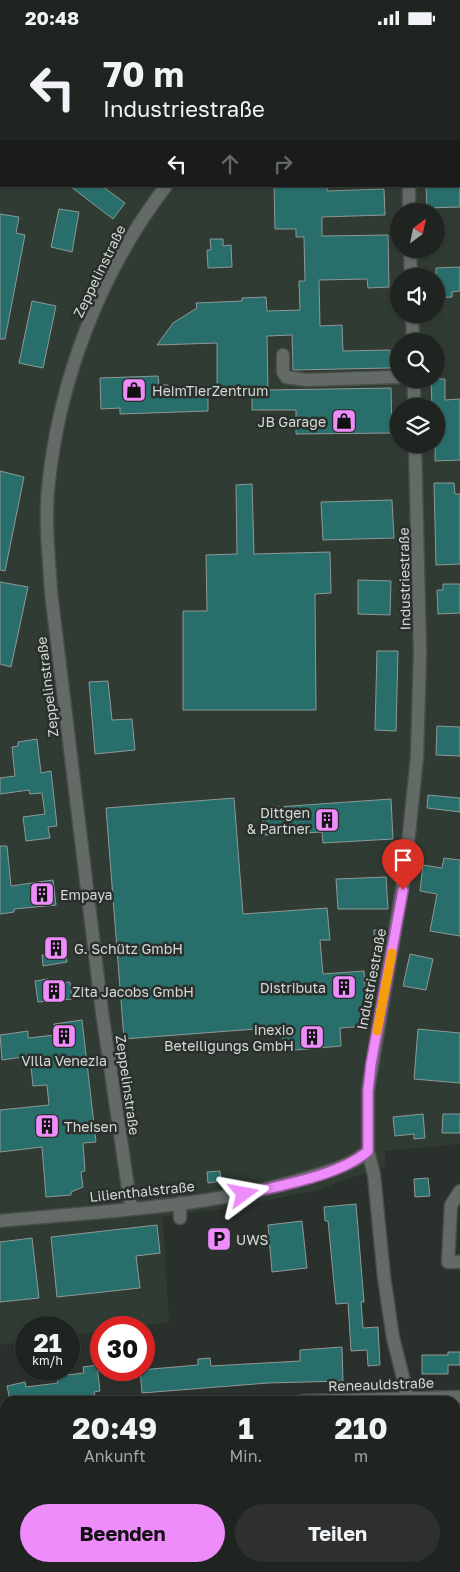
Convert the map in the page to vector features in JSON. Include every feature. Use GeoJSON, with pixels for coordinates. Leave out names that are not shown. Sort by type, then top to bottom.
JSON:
{"type":"FeatureCollection","features":[{"type":"Feature","properties":{"kind":"street","name":"Zeppelinstraße"},"geometry":{"type":"LineString","coordinates":[[131,1207],[102,1012],[54,621],[47,535],[48,491],[53,445],[61,411],[83,339],[117,264],[138,227],[165,187]]}},
{"type":"Feature","properties":{"kind":"street"},"geometry":{"type":"LineString","coordinates":[[409,187],[410,203]]}},
{"type":"Feature","properties":{"kind":"street"},"geometry":{"type":"LineString","coordinates":[[284,355],[283,372],[286,377],[306,381],[390,377]]}},
{"type":"Feature","properties":{"kind":"street","name":"Industriestraße"},"geometry":{"type":"LineString","coordinates":[[408,1396],[393,1338],[384,1277],[374,1175],[368,1151],[368,1091],[371,1064],[406,872],[417,757],[420,652],[415,453]]}},
{"type":"Feature","properties":{"kind":"street","name":"Lilienthalstraße"},"geometry":{"type":"LineString","coordinates":[[0,1221],[180,1203],[244,1194],[322,1174],[357,1159],[368,1151]]}},
{"type":"Feature","properties":{"kind":"street"},"geometry":{"type":"LineString","coordinates":[[460,1191],[450,1205],[448,1262],[460,1262]]}},
{"type":"Feature","properties":{"kind":"street"},"geometry":{"type":"LineString","coordinates":[[180,1203],[180,1218]]}},
{"type":"Feature","properties":{"kind":"shaded area"},"geometry":{"type":"Polygon","coordinates":[[[0,187],[460,187],[460,1144],[385,1151],[386,1166],[314,1191],[228,1208],[163,1217],[169,1322],[155,1324],[155,1316],[90,1316],[90,1333],[80,1334],[80,1316],[15,1316],[15,1343],[0,1345],[0,187]]]}},
{"type":"Feature","properties":{"kind":"building"},"geometry":{"type":"Polygon","coordinates":[[[71,187],[103,187],[125,203],[113,219],[71,187]]]}},
{"type":"Feature","properties":{"kind":"building"},"geometry":{"type":"Polygon","coordinates":[[[274,187],[327,187],[327,191],[384,189],[385,215],[322,217],[322,236],[388,235],[389,287],[368,288],[367,279],[319,280],[320,326],[342,325],[343,351],[390,350],[390,368],[293,370],[292,335],[267,336],[268,390],[391,388],[390,433],[296,434],[296,410],[252,410],[252,388],[217,388],[217,343],[157,345],[173,323],[197,308],[196,303],[242,301],[242,298],[266,297],[267,311],[300,310],[299,281],[305,281],[304,237],[296,237],[296,229],[275,229],[274,187]]]}},
{"type":"Feature","properties":{"kind":"building"},"geometry":{"type":"Polygon","coordinates":[[[426,187],[460,187],[460,207],[445,207],[445,203],[427,203],[426,187]]]}},
{"type":"Feature","properties":{"kind":"building"},"geometry":{"type":"Polygon","coordinates":[[[59,209],[79,212],[72,252],[51,247],[59,209]]]}},
{"type":"Feature","properties":{"kind":"building"},"geometry":{"type":"Polygon","coordinates":[[[0,214],[19,217],[16,233],[25,235],[5,339],[0,339],[0,214]]]}},
{"type":"Feature","properties":{"kind":"building"},"geometry":{"type":"Polygon","coordinates":[[[210,239],[223,239],[223,246],[231,245],[232,267],[208,268],[207,250],[211,250],[210,239]]]}},
{"type":"Feature","properties":{"kind":"building"},"geometry":{"type":"Polygon","coordinates":[[[460,267],[460,291],[452,292],[452,297],[445,297],[445,268],[436,268],[460,267]]]}},
{"type":"Feature","properties":{"kind":"building"},"geometry":{"type":"Polygon","coordinates":[[[32,301],[56,306],[43,368],[19,363],[32,301]]]}},
{"type":"Feature","properties":{"kind":"building","name":"HeimTierZentrum"},"geometry":{"type":"Polygon","coordinates":[[[158,376],[159,385],[168,385],[168,397],[208,396],[208,411],[120,414],[120,408],[101,409],[100,378],[158,376]]]}},
{"type":"Feature","properties":{"kind":"building"},"geometry":{"type":"Polygon","coordinates":[[[431,388],[445,388],[445,398],[432,398],[431,388]]]}},
{"type":"Feature","properties":{"kind":"building"},"geometry":{"type":"Polygon","coordinates":[[[460,399],[460,460],[435,461],[435,453],[445,453],[445,400],[460,399]]]}},
{"type":"Feature","properties":{"kind":"building"},"geometry":{"type":"Polygon","coordinates":[[[0,471],[24,477],[5,571],[0,570],[0,471]]]}},
{"type":"Feature","properties":{"kind":"building"},"geometry":{"type":"Polygon","coordinates":[[[434,483],[454,483],[455,494],[460,494],[460,564],[436,565],[434,483]]]}},
{"type":"Feature","properties":{"kind":"building"},"geometry":{"type":"Polygon","coordinates":[[[252,484],[254,554],[330,552],[331,593],[315,594],[316,710],[183,710],[183,611],[207,611],[206,555],[237,554],[236,485],[252,484]]]}},
{"type":"Feature","properties":{"kind":"building"},"geometry":{"type":"Polygon","coordinates":[[[392,500],[394,538],[323,540],[321,502],[392,500]]]}},
{"type":"Feature","properties":{"kind":"building"},"geometry":{"type":"Polygon","coordinates":[[[358,580],[391,581],[390,615],[358,614],[358,580]]]}},
{"type":"Feature","properties":{"kind":"building"},"geometry":{"type":"Polygon","coordinates":[[[0,582],[28,587],[11,667],[0,664],[0,582]]]}},
{"type":"Feature","properties":{"kind":"building"},"geometry":{"type":"Polygon","coordinates":[[[443,584],[460,584],[460,613],[438,614],[437,590],[443,590],[443,584]]]}},
{"type":"Feature","properties":{"kind":"building"},"geometry":{"type":"Polygon","coordinates":[[[377,651],[398,651],[396,731],[375,730],[377,651]]]}},
{"type":"Feature","properties":{"kind":"building"},"geometry":{"type":"Polygon","coordinates":[[[108,681],[112,720],[132,719],[135,750],[95,754],[89,682],[108,681]]]}},
{"type":"Feature","properties":{"kind":"building"},"geometry":{"type":"Polygon","coordinates":[[[437,726],[460,727],[460,756],[436,755],[437,726]]]}},
{"type":"Feature","properties":{"kind":"building"},"geometry":{"type":"Polygon","coordinates":[[[37,739],[41,773],[51,771],[57,826],[48,827],[50,838],[26,841],[23,817],[45,814],[42,793],[30,794],[29,790],[0,794],[0,778],[15,776],[12,747],[18,746],[18,742],[37,739]]]}},
{"type":"Feature","properties":{"kind":"building"},"geometry":{"type":"Polygon","coordinates":[[[428,795],[460,798],[460,812],[427,808],[428,795]]]}},
{"type":"Feature","properties":{"kind":"building"},"geometry":{"type":"Polygon","coordinates":[[[234,798],[243,914],[327,908],[330,940],[320,940],[323,974],[364,971],[368,1026],[340,1028],[341,1046],[284,1051],[282,1027],[124,1039],[106,808],[234,798]]]}},
{"type":"Feature","properties":{"kind":"building","name":"Dittgen & Partner"},"geometry":{"type":"Polygon","coordinates":[[[391,799],[393,839],[323,843],[322,832],[264,835],[262,808],[391,799]]]}},
{"type":"Feature","properties":{"kind":"building"},"geometry":{"type":"Polygon","coordinates":[[[0,846],[7,846],[11,886],[53,880],[56,905],[14,909],[14,912],[0,914],[0,846]]]}},
{"type":"Feature","properties":{"kind":"building"},"geometry":{"type":"Polygon","coordinates":[[[444,858],[460,860],[460,936],[430,931],[437,894],[420,891],[423,865],[442,868],[444,858]]]}},
{"type":"Feature","properties":{"kind":"building"},"geometry":{"type":"Polygon","coordinates":[[[386,877],[388,909],[338,909],[336,879],[386,877]]]}},
{"type":"Feature","properties":{"kind":"building"},"geometry":{"type":"Polygon","coordinates":[[[374,930],[384,930],[385,940],[374,941],[374,930]]]}},
{"type":"Feature","properties":{"kind":"building","name":"G. Schütz GmbH"},"geometry":{"type":"Polygon","coordinates":[[[64,939],[67,962],[43,966],[42,955],[47,955],[46,941],[64,939]]]}},
{"type":"Feature","properties":{"kind":"building"},"geometry":{"type":"Polygon","coordinates":[[[410,954],[433,959],[426,990],[403,986],[410,954]]]}},
{"type":"Feature","properties":{"kind":"building","name":"Zita Jacobs GmbH"},"geometry":{"type":"Polygon","coordinates":[[[48,979],[49,984],[70,982],[72,999],[38,1002],[35,981],[48,979]]]}},
{"type":"Feature","properties":{"kind":"building"},"geometry":{"type":"Polygon","coordinates":[[[82,1020],[96,1142],[83,1143],[85,1171],[81,1172],[83,1187],[71,1192],[71,1195],[46,1197],[42,1147],[0,1152],[0,1110],[49,1105],[47,1085],[33,1086],[30,1056],[2,1060],[0,1035],[28,1031],[28,1038],[55,1035],[54,1024],[82,1020]]]}},
{"type":"Feature","properties":{"kind":"building"},"geometry":{"type":"Polygon","coordinates":[[[418,1029],[460,1033],[460,1083],[414,1079],[418,1029]]]}},
{"type":"Feature","properties":{"kind":"building"},"geometry":{"type":"Polygon","coordinates":[[[423,1114],[425,1138],[414,1139],[414,1134],[395,1136],[393,1117],[423,1114]]]}},
{"type":"Feature","properties":{"kind":"building"},"geometry":{"type":"Polygon","coordinates":[[[443,1114],[460,1114],[460,1133],[442,1133],[443,1114]]]}},
{"type":"Feature","properties":{"kind":"building"},"geometry":{"type":"Polygon","coordinates":[[[220,1171],[221,1181],[208,1183],[207,1172],[220,1171]]]}},
{"type":"Feature","properties":{"kind":"building"},"geometry":{"type":"Polygon","coordinates":[[[428,1178],[430,1196],[415,1197],[414,1179],[428,1178]]]}},
{"type":"Feature","properties":{"kind":"building"},"geometry":{"type":"Polygon","coordinates":[[[356,1204],[364,1302],[361,1302],[363,1328],[378,1327],[380,1365],[368,1366],[367,1350],[351,1351],[348,1303],[336,1304],[328,1221],[325,1221],[324,1207],[356,1204]]]}},
{"type":"Feature","properties":{"kind":"building"},"geometry":{"type":"Polygon","coordinates":[[[302,1221],[307,1268],[272,1272],[268,1225],[302,1221]]]}},
{"type":"Feature","properties":{"kind":"building"},"geometry":{"type":"Polygon","coordinates":[[[157,1225],[160,1253],[136,1256],[140,1288],[57,1297],[51,1237],[157,1225]]]}},
{"type":"Feature","properties":{"kind":"building"},"geometry":{"type":"Polygon","coordinates":[[[32,1238],[39,1298],[0,1302],[0,1242],[32,1238]]]}},
{"type":"Feature","properties":{"kind":"building"},"geometry":{"type":"Polygon","coordinates":[[[342,1347],[343,1381],[268,1383],[142,1393],[141,1381],[155,1381],[155,1369],[198,1365],[198,1359],[210,1358],[211,1366],[300,1361],[300,1350],[342,1347]]]}},
{"type":"Feature","properties":{"kind":"building"},"geometry":{"type":"Polygon","coordinates":[[[448,1352],[460,1352],[460,1365],[448,1365],[448,1374],[422,1374],[422,1355],[448,1355],[448,1352]]]}},
{"type":"Feature","properties":{"kind":"building"},"geometry":{"type":"Polygon","coordinates":[[[90,1366],[90,1381],[99,1381],[100,1391],[94,1392],[95,1396],[9,1396],[7,1386],[25,1382],[26,1387],[58,1383],[58,1381],[80,1381],[80,1373],[84,1373],[83,1367],[90,1366]]]}},
{"type":"Feature","properties":{"kind":"slow traffic"},"geometry":{"type":"LineString","coordinates":[[377,1031],[392,953]]}},
{"type":"Feature","properties":{"kind":"place","name":"HeimTierZentrum"},"geometry":{"type":"Point","coordinates":[134,390]}},
{"type":"Feature","properties":{"kind":"place","name":"JB Garage"},"geometry":{"type":"Point","coordinates":[344,421]}},
{"type":"Feature","properties":{"kind":"place","name":"Dittgen & Partner"},"geometry":{"type":"Point","coordinates":[327,820]}},
{"type":"Feature","properties":{"kind":"place","name":"Empaya"},"geometry":{"type":"Point","coordinates":[42,894]}},
{"type":"Feature","properties":{"kind":"place","name":"G. Schütz GmbH"},"geometry":{"type":"Point","coordinates":[56,948]}},
{"type":"Feature","properties":{"kind":"place","name":"Distributa"},"geometry":{"type":"Point","coordinates":[344,987]}},
{"type":"Feature","properties":{"kind":"place","name":"Zita Jacobs GmbH"},"geometry":{"type":"Point","coordinates":[54,991]}},
{"type":"Feature","properties":{"kind":"place","name":"Villa Venezia"},"geometry":{"type":"Point","coordinates":[64,1036]}},
{"type":"Feature","properties":{"kind":"place","name":"inexio Beteiligungs GmbH"},"geometry":{"type":"Point","coordinates":[312,1037]}},
{"type":"Feature","properties":{"kind":"place","name":"Theisen"},"geometry":{"type":"Point","coordinates":[47,1126]}},
{"type":"Feature","properties":{"kind":"place","name":"UWS"},"geometry":{"type":"Point","coordinates":[219,1239]}},
{"type":"Feature","properties":{"kind":"route"},"geometry":{"type":"LineString","coordinates":[[244,1194],[322,1174],[357,1159],[368,1151],[370,1146],[368,1091],[371,1064],[403,890]]}}]}
